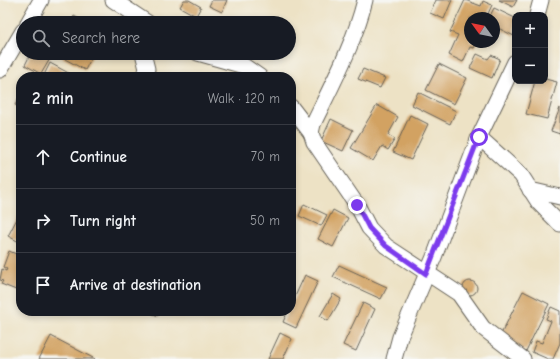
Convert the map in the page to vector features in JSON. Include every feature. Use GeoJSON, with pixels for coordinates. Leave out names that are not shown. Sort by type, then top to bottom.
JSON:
{"type":"FeatureCollection","features":[{"type":"Feature","properties":{"kind":"street"},"geometry":{"type":"LineString","coordinates":[[32,16],[41,0]]}},
{"type":"Feature","properties":{"kind":"street"},"geometry":{"type":"LineString","coordinates":[[113,0],[133,16]]}},
{"type":"Feature","properties":{"kind":"street"},"geometry":{"type":"LineString","coordinates":[[311,133],[313,124],[344,62],[359,24],[365,0]]}},
{"type":"Feature","properties":{"kind":"street"},"geometry":{"type":"LineString","coordinates":[[538,12],[541,0]]}},
{"type":"Feature","properties":{"kind":"street"},"geometry":{"type":"LineString","coordinates":[[0,70],[16,43]]}},
{"type":"Feature","properties":{"kind":"street"},"geometry":{"type":"LineString","coordinates":[[145,60],[147,69],[146,72]]}},
{"type":"Feature","properties":{"kind":"street"},"geometry":{"type":"LineString","coordinates":[[223,60],[244,66],[253,72]]}},
{"type":"Feature","properties":{"kind":"street"},"geometry":{"type":"LineString","coordinates":[[394,359],[400,337],[479,137],[512,68]]}},
{"type":"Feature","properties":{"kind":"street"},"geometry":{"type":"LineString","coordinates":[[296,114],[311,133],[314,142],[357,205],[369,228],[386,246],[426,274],[459,294],[483,328],[509,350],[523,359]]}},
{"type":"Feature","properties":{"kind":"street"},"geometry":{"type":"LineString","coordinates":[[479,137],[521,175],[539,203],[560,224]]}},
{"type":"Feature","properties":{"kind":"street"},"geometry":{"type":"LineString","coordinates":[[530,190],[560,197]]}},
{"type":"Feature","properties":{"kind":"building"},"geometry":{"type":"Polygon","coordinates":[[[184,0],[189,0],[201,7],[196,16],[180,7],[184,0]]]}},
{"type":"Feature","properties":{"kind":"building"},"geometry":{"type":"Polygon","coordinates":[[[212,0],[227,0],[222,12],[209,6],[212,0]]]}},
{"type":"Feature","properties":{"kind":"building"},"geometry":{"type":"Polygon","coordinates":[[[436,0],[452,0],[444,19],[430,13],[436,0]]]}},
{"type":"Feature","properties":{"kind":"building"},"geometry":{"type":"Polygon","coordinates":[[[465,0],[481,6],[483,1],[492,5],[489,12],[464,12],[464,48],[470,48],[463,62],[449,55],[458,35],[450,32],[465,0]]]}},
{"type":"Feature","properties":{"kind":"building"},"geometry":{"type":"Polygon","coordinates":[[[499,0],[517,0],[513,7],[499,0]]]}},
{"type":"Feature","properties":{"kind":"building"},"geometry":{"type":"Polygon","coordinates":[[[494,8],[512,17],[512,35],[500,29],[500,12],[492,12],[494,8]]]}},
{"type":"Feature","properties":{"kind":"building"},"geometry":{"type":"Polygon","coordinates":[[[477,54],[488,59],[491,55],[500,59],[492,78],[470,68],[477,54]]]}},
{"type":"Feature","properties":{"kind":"building"},"geometry":{"type":"Polygon","coordinates":[[[28,60],[49,60],[42,72],[37,72],[25,65],[28,60]]]}},
{"type":"Feature","properties":{"kind":"building"},"geometry":{"type":"Polygon","coordinates":[[[67,60],[90,60],[85,70],[67,60]]]}},
{"type":"Feature","properties":{"kind":"building"},"geometry":{"type":"Polygon","coordinates":[[[50,63],[67,72],[46,72],[50,63]]]}},
{"type":"Feature","properties":{"kind":"building"},"geometry":{"type":"Polygon","coordinates":[[[439,64],[467,78],[454,104],[426,90],[439,64]]]}},
{"type":"Feature","properties":{"kind":"building"},"geometry":{"type":"Polygon","coordinates":[[[363,69],[385,78],[380,88],[358,79],[363,69]]]}},
{"type":"Feature","properties":{"kind":"building"},"geometry":{"type":"Polygon","coordinates":[[[548,80],[557,82],[547,119],[526,114],[534,84],[548,84],[548,80]]]}},
{"type":"Feature","properties":{"kind":"building"},"geometry":{"type":"Polygon","coordinates":[[[418,92],[456,111],[450,124],[412,105],[418,92]]]}},
{"type":"Feature","properties":{"kind":"building"},"geometry":{"type":"Polygon","coordinates":[[[377,105],[398,117],[388,135],[395,139],[388,150],[382,146],[373,161],[351,148],[377,105]]]}},
{"type":"Feature","properties":{"kind":"building"},"geometry":{"type":"Polygon","coordinates":[[[560,108],[560,134],[551,131],[560,108]]]}},
{"type":"Feature","properties":{"kind":"building"},"geometry":{"type":"Polygon","coordinates":[[[410,115],[428,124],[411,160],[393,152],[410,115]]]}},
{"type":"Feature","properties":{"kind":"building"},"geometry":{"type":"Polygon","coordinates":[[[331,119],[353,130],[343,151],[321,141],[331,119]]]}},
{"type":"Feature","properties":{"kind":"building"},"geometry":{"type":"Polygon","coordinates":[[[304,204],[327,215],[321,226],[299,216],[304,204]]]}},
{"type":"Feature","properties":{"kind":"building"},"geometry":{"type":"Polygon","coordinates":[[[333,210],[348,218],[333,247],[318,239],[333,210]]]}},
{"type":"Feature","properties":{"kind":"building"},"geometry":{"type":"Polygon","coordinates":[[[16,221],[16,240],[8,236],[16,221]]]}},
{"type":"Feature","properties":{"kind":"building"},"geometry":{"type":"Polygon","coordinates":[[[9,251],[16,254],[16,290],[1,284],[3,281],[0,280],[2,269],[6,271],[7,269],[3,267],[9,251]]]}},
{"type":"Feature","properties":{"kind":"building"},"geometry":{"type":"Polygon","coordinates":[[[339,265],[387,287],[381,299],[333,277],[339,265]]]}},
{"type":"Feature","properties":{"kind":"building"},"geometry":{"type":"Polygon","coordinates":[[[305,275],[318,281],[296,328],[283,322],[286,316],[296,316],[296,294],[305,275]]]}},
{"type":"Feature","properties":{"kind":"building"},"geometry":{"type":"Polygon","coordinates":[[[467,281],[473,281],[477,285],[477,291],[473,295],[467,295],[463,291],[463,285],[467,281]]]}},
{"type":"Feature","properties":{"kind":"building"},"geometry":{"type":"Polygon","coordinates":[[[523,291],[549,304],[526,351],[499,338],[523,291]]]}},
{"type":"Feature","properties":{"kind":"building"},"geometry":{"type":"Polygon","coordinates":[[[333,294],[341,299],[328,321],[320,316],[333,294]]]}},
{"type":"Feature","properties":{"kind":"building"},"geometry":{"type":"Polygon","coordinates":[[[363,303],[375,309],[356,351],[343,345],[363,303]]]}},
{"type":"Feature","properties":{"kind":"building"},"geometry":{"type":"Polygon","coordinates":[[[551,307],[560,311],[560,343],[553,359],[548,359],[532,352],[536,341],[542,343],[551,321],[546,319],[551,307]]]}},
{"type":"Feature","properties":{"kind":"building"},"geometry":{"type":"Polygon","coordinates":[[[280,333],[292,339],[283,359],[268,359],[280,333]]]}},
{"type":"Feature","properties":{"kind":"building"},"geometry":{"type":"Polygon","coordinates":[[[51,336],[95,359],[39,359],[51,336]]]}},
{"type":"Feature","properties":{"kind":"route"},"geometry":{"type":"LineString","coordinates":[[357,205],[369,228],[386,246],[426,274],[434,257],[479,137]]}}]}
